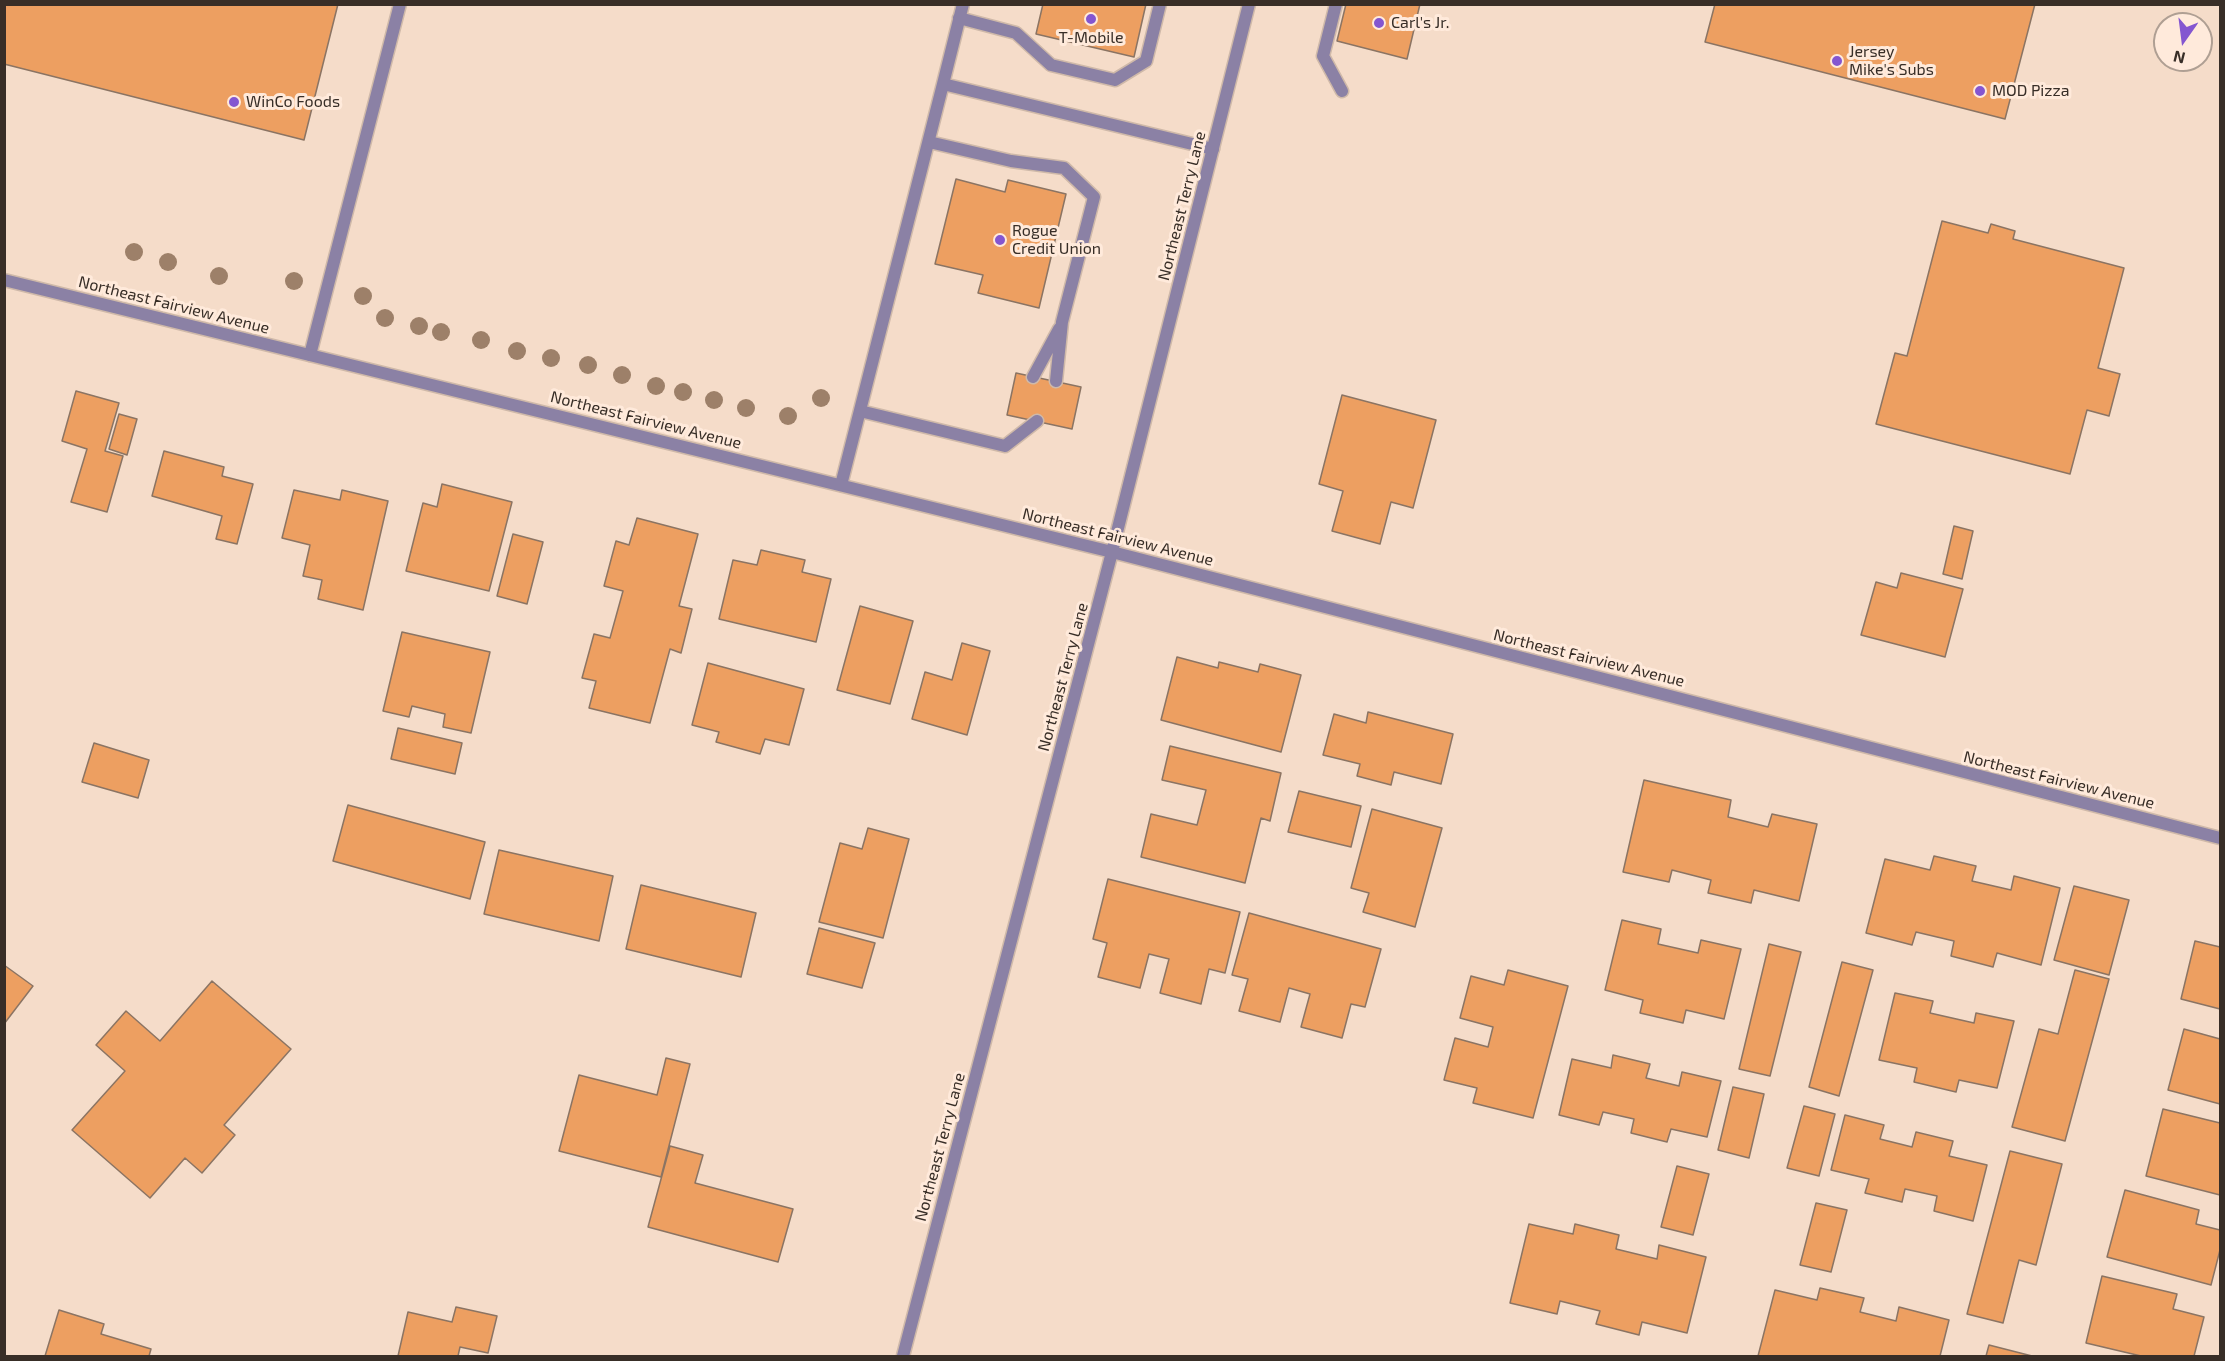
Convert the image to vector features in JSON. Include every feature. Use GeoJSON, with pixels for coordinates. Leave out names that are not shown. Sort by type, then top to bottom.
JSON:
{"type":"FeatureCollection","features":[{"type":"Feature","properties":{"kind":"street"},"geometry":{"type":"LineString","coordinates":[[310,355],[400,4]]}},
{"type":"Feature","properties":{"kind":"street"},"geometry":{"type":"LineString","coordinates":[[841,485],[963,4]]}},
{"type":"Feature","properties":{"kind":"street"},"geometry":{"type":"LineString","coordinates":[[959,18],[1016,33],[1051,65],[1115,80],[1146,61],[1160,4]]}},
{"type":"Feature","properties":{"kind":"street","name":"Northeast Terry Lane"},"geometry":{"type":"LineString","coordinates":[[903,1356],[1112,552],[1249,4]]}},
{"type":"Feature","properties":{"kind":"street"},"geometry":{"type":"LineString","coordinates":[[1336,4],[1323,56],[1342,91]]}},
{"type":"Feature","properties":{"kind":"street"},"geometry":{"type":"LineString","coordinates":[[943,84],[1213,149]]}},
{"type":"Feature","properties":{"kind":"street"},"geometry":{"type":"LineString","coordinates":[[929,142],[1011,161],[1064,168],[1094,197],[1062,322],[1056,381]]}},
{"type":"Feature","properties":{"kind":"street","name":"Northeast Fairview Avenue"},"geometry":{"type":"LineString","coordinates":[[4,280],[1112,552],[2220,838]]}},
{"type":"Feature","properties":{"kind":"street"},"geometry":{"type":"LineString","coordinates":[[1033,377],[1062,322]]}},
{"type":"Feature","properties":{"kind":"street"},"geometry":{"type":"LineString","coordinates":[[860,411],[1005,446],[1032,420]]}},
{"type":"Feature","properties":{"kind":"building","name":"WinCo Foods"},"geometry":{"type":"Polygon","coordinates":[[[4,4],[338,4],[304,140],[4,64],[4,4]]]}},
{"type":"Feature","properties":{"kind":"building"},"geometry":{"type":"Polygon","coordinates":[[[1043,4],[1146,4],[1134,57],[1036,34],[1043,4]]]}},
{"type":"Feature","properties":{"kind":"building","name":"Carl's Jr."},"geometry":{"type":"Polygon","coordinates":[[[1346,4],[1420,4],[1407,59],[1337,41],[1346,4]]]}},
{"type":"Feature","properties":{"kind":"building"},"geometry":{"type":"Polygon","coordinates":[[[1715,4],[2035,4],[2005,119],[1705,42],[1715,4]]]}},
{"type":"Feature","properties":{"kind":"building"},"geometry":{"type":"Polygon","coordinates":[[[956,179],[1005,192],[1008,180],[1066,194],[1039,308],[978,293],[983,275],[935,264],[956,179]]]}},
{"type":"Feature","properties":{"kind":"building"},"geometry":{"type":"Polygon","coordinates":[[[1942,221],[1988,233],[1991,224],[2015,231],[2013,239],[2124,268],[2098,368],[2120,374],[2109,416],[2087,410],[2070,474],[1876,424],[1895,353],[1907,356],[1942,221]]]}},
{"type":"Feature","properties":{"kind":"building"},"geometry":{"type":"Polygon","coordinates":[[[1016,373],[1081,387],[1072,429],[1007,415],[1016,373]]]}},
{"type":"Feature","properties":{"kind":"building"},"geometry":{"type":"Polygon","coordinates":[[[76,391],[119,403],[105,451],[123,456],[107,512],[71,502],[87,449],[62,441],[76,391]]]}},
{"type":"Feature","properties":{"kind":"building"},"geometry":{"type":"Polygon","coordinates":[[[1342,395],[1436,420],[1413,508],[1391,502],[1380,544],[1332,531],[1343,491],[1319,484],[1342,395]]]}},
{"type":"Feature","properties":{"kind":"building"},"geometry":{"type":"Polygon","coordinates":[[[119,414],[137,419],[127,455],[109,449],[119,414]]]}},
{"type":"Feature","properties":{"kind":"building"},"geometry":{"type":"Polygon","coordinates":[[[164,451],[224,467],[222,476],[253,484],[237,544],[216,539],[222,516],[152,496],[164,451]]]}},
{"type":"Feature","properties":{"kind":"building"},"geometry":{"type":"Polygon","coordinates":[[[442,484],[512,502],[489,591],[406,571],[423,503],[437,507],[442,484]]]}},
{"type":"Feature","properties":{"kind":"building"},"geometry":{"type":"Polygon","coordinates":[[[294,490],[340,500],[342,490],[388,501],[363,610],[318,599],[322,580],[303,576],[310,545],[282,538],[294,490]]]}},
{"type":"Feature","properties":{"kind":"building"},"geometry":{"type":"Polygon","coordinates":[[[637,518],[698,534],[679,606],[692,609],[681,653],[670,649],[650,723],[589,708],[596,681],[582,678],[594,634],[610,638],[623,591],[604,586],[616,541],[629,545],[637,518]]]}},
{"type":"Feature","properties":{"kind":"building"},"geometry":{"type":"Polygon","coordinates":[[[1954,526],[1973,531],[1962,579],[1943,574],[1954,526]]]}},
{"type":"Feature","properties":{"kind":"building"},"geometry":{"type":"Polygon","coordinates":[[[513,534],[543,542],[527,604],[497,596],[513,534]]]}},
{"type":"Feature","properties":{"kind":"building"},"geometry":{"type":"Polygon","coordinates":[[[761,550],[805,560],[802,572],[831,579],[816,642],[719,619],[733,560],[757,565],[761,550]]]}},
{"type":"Feature","properties":{"kind":"building"},"geometry":{"type":"Polygon","coordinates":[[[1901,573],[1963,589],[1945,657],[1861,635],[1876,582],[1897,588],[1901,573]]]}},
{"type":"Feature","properties":{"kind":"building"},"geometry":{"type":"Polygon","coordinates":[[[860,606],[913,621],[890,704],[837,690],[860,606]]]}},
{"type":"Feature","properties":{"kind":"building"},"geometry":{"type":"Polygon","coordinates":[[[402,632],[490,652],[471,733],[443,727],[445,714],[412,706],[409,717],[383,711],[402,632]]]}},
{"type":"Feature","properties":{"kind":"building"},"geometry":{"type":"Polygon","coordinates":[[[962,643],[990,651],[967,735],[912,719],[925,672],[952,680],[962,643]]]}},
{"type":"Feature","properties":{"kind":"building"},"geometry":{"type":"Polygon","coordinates":[[[1177,657],[1218,668],[1219,662],[1258,672],[1260,664],[1301,675],[1281,752],[1161,720],[1177,657]]]}},
{"type":"Feature","properties":{"kind":"building"},"geometry":{"type":"Polygon","coordinates":[[[708,663],[804,689],[789,745],[765,739],[760,754],[716,742],[719,732],[692,725],[708,663]]]}},
{"type":"Feature","properties":{"kind":"building"},"geometry":{"type":"Polygon","coordinates":[[[1368,712],[1453,734],[1441,784],[1394,772],[1391,785],[1357,776],[1360,764],[1323,755],[1334,714],[1366,723],[1368,712]]]}},
{"type":"Feature","properties":{"kind":"building"},"geometry":{"type":"Polygon","coordinates":[[[398,728],[462,743],[455,774],[391,759],[398,728]]]}},
{"type":"Feature","properties":{"kind":"building"},"geometry":{"type":"Polygon","coordinates":[[[94,743],[149,760],[138,798],[82,782],[94,743]]]}},
{"type":"Feature","properties":{"kind":"building"},"geometry":{"type":"Polygon","coordinates":[[[1170,746],[1281,773],[1270,821],[1261,818],[1245,883],[1141,857],[1151,814],[1197,825],[1206,790],[1162,780],[1170,746]]]}},
{"type":"Feature","properties":{"kind":"building"},"geometry":{"type":"Polygon","coordinates":[[[1644,780],[1731,800],[1728,817],[1768,827],[1772,814],[1817,824],[1799,901],[1754,890],[1751,903],[1708,893],[1711,880],[1672,870],[1669,882],[1623,872],[1644,780]]]}},
{"type":"Feature","properties":{"kind":"building"},"geometry":{"type":"Polygon","coordinates":[[[1299,791],[1361,806],[1351,847],[1288,832],[1299,791]]]}},
{"type":"Feature","properties":{"kind":"building"},"geometry":{"type":"Polygon","coordinates":[[[348,805],[485,842],[470,899],[333,861],[348,805]]]}},
{"type":"Feature","properties":{"kind":"building"},"geometry":{"type":"Polygon","coordinates":[[[1372,809],[1442,828],[1415,927],[1363,912],[1369,893],[1351,888],[1372,809]]]}},
{"type":"Feature","properties":{"kind":"building"},"geometry":{"type":"Polygon","coordinates":[[[868,828],[909,839],[883,938],[819,922],[840,843],[862,849],[868,828]]]}},
{"type":"Feature","properties":{"kind":"building"},"geometry":{"type":"Polygon","coordinates":[[[499,850],[613,876],[599,941],[484,914],[499,850]]]}},
{"type":"Feature","properties":{"kind":"building"},"geometry":{"type":"Polygon","coordinates":[[[1934,856],[1976,866],[1972,881],[2011,890],[2014,876],[2060,888],[2041,965],[1997,953],[1993,967],[1951,956],[1954,941],[1916,932],[1912,945],[1866,933],[1885,859],[1930,870],[1934,856]]]}},
{"type":"Feature","properties":{"kind":"building"},"geometry":{"type":"Polygon","coordinates":[[[1108,879],[1240,912],[1225,973],[1209,969],[1201,1004],[1160,993],[1169,959],[1149,954],[1140,988],[1098,977],[1107,943],[1093,939],[1108,879]]]}},
{"type":"Feature","properties":{"kind":"building"},"geometry":{"type":"Polygon","coordinates":[[[641,885],[756,913],[741,977],[626,949],[641,885]]]}},
{"type":"Feature","properties":{"kind":"building"},"geometry":{"type":"Polygon","coordinates":[[[2074,886],[2129,900],[2109,975],[2054,960],[2074,886]]]}},
{"type":"Feature","properties":{"kind":"building"},"geometry":{"type":"Polygon","coordinates":[[[1249,913],[1381,949],[1365,1007],[1351,1004],[1342,1038],[1301,1027],[1310,994],[1289,988],[1280,1022],[1239,1011],[1248,979],[1232,975],[1249,913]]]}},
{"type":"Feature","properties":{"kind":"building"},"geometry":{"type":"Polygon","coordinates":[[[1622,920],[1661,929],[1658,944],[1698,953],[1701,940],[1741,949],[1724,1019],[1686,1010],[1683,1023],[1640,1013],[1643,1000],[1605,990],[1622,920]]]}},
{"type":"Feature","properties":{"kind":"building"},"geometry":{"type":"Polygon","coordinates":[[[819,928],[875,943],[862,988],[807,974],[819,928]]]}},
{"type":"Feature","properties":{"kind":"building"},"geometry":{"type":"Polygon","coordinates":[[[2195,941],[2220,947],[2220,1009],[2181,999],[2195,941]]]}},
{"type":"Feature","properties":{"kind":"building"},"geometry":{"type":"Polygon","coordinates":[[[1769,944],[1801,952],[1770,1076],[1739,1069],[1769,944]]]}},
{"type":"Feature","properties":{"kind":"building"},"geometry":{"type":"Polygon","coordinates":[[[1842,962],[1873,970],[1839,1096],[1809,1087],[1842,962]]]}},
{"type":"Feature","properties":{"kind":"building"},"geometry":{"type":"Polygon","coordinates":[[[4,965],[33,986],[4,1024],[4,965]]]}},
{"type":"Feature","properties":{"kind":"building"},"geometry":{"type":"Polygon","coordinates":[[[1508,970],[1568,986],[1533,1118],[1473,1103],[1477,1088],[1444,1080],[1455,1038],[1488,1047],[1493,1027],[1460,1018],[1471,976],[1504,985],[1508,970]]]}},
{"type":"Feature","properties":{"kind":"building"},"geometry":{"type":"Polygon","coordinates":[[[2075,970],[2109,979],[2065,1141],[2012,1127],[2039,1029],[2058,1034],[2075,970]]]}},
{"type":"Feature","properties":{"kind":"building"},"geometry":{"type":"Polygon","coordinates":[[[212,981],[291,1049],[224,1125],[235,1135],[202,1173],[185,1158],[150,1198],[72,1130],[125,1071],[96,1045],[126,1011],[160,1041],[212,981]]]}},
{"type":"Feature","properties":{"kind":"building"},"geometry":{"type":"Polygon","coordinates":[[[1895,993],[1933,1001],[1930,1013],[1974,1023],[1976,1013],[2014,1021],[1997,1088],[1959,1080],[1956,1092],[1914,1082],[1917,1068],[1879,1060],[1895,993]]]}},
{"type":"Feature","properties":{"kind":"building"},"geometry":{"type":"Polygon","coordinates":[[[2184,1029],[2220,1039],[2220,1104],[2168,1090],[2184,1029]]]}},
{"type":"Feature","properties":{"kind":"building"},"geometry":{"type":"Polygon","coordinates":[[[1613,1055],[1650,1064],[1646,1078],[1679,1086],[1682,1072],[1721,1081],[1707,1137],[1671,1129],[1667,1142],[1631,1133],[1634,1119],[1603,1112],[1599,1125],[1559,1115],[1572,1059],[1611,1068],[1613,1055]]]}},
{"type":"Feature","properties":{"kind":"building"},"geometry":{"type":"Polygon","coordinates":[[[666,1058],[690,1064],[661,1177],[559,1151],[579,1075],[657,1095],[666,1058]]]}},
{"type":"Feature","properties":{"kind":"building"},"geometry":{"type":"Polygon","coordinates":[[[1733,1087],[1764,1094],[1749,1158],[1718,1150],[1733,1087]]]}},
{"type":"Feature","properties":{"kind":"building"},"geometry":{"type":"Polygon","coordinates":[[[1804,1106],[1835,1114],[1819,1176],[1787,1168],[1804,1106]]]}},
{"type":"Feature","properties":{"kind":"building"},"geometry":{"type":"Polygon","coordinates":[[[2163,1109],[2220,1123],[2220,1195],[2146,1176],[2163,1109]]]}},
{"type":"Feature","properties":{"kind":"building"},"geometry":{"type":"Polygon","coordinates":[[[1845,1115],[1884,1125],[1880,1139],[1912,1147],[1916,1132],[1953,1141],[1949,1156],[1987,1165],[1973,1221],[1934,1211],[1937,1196],[1905,1189],[1902,1202],[1865,1193],[1869,1179],[1831,1170],[1845,1115]]]}},
{"type":"Feature","properties":{"kind":"building"},"geometry":{"type":"Polygon","coordinates":[[[670,1146],[703,1155],[695,1183],[793,1209],[778,1262],[648,1227],[670,1146]]]}},
{"type":"Feature","properties":{"kind":"building"},"geometry":{"type":"Polygon","coordinates":[[[2010,1151],[2062,1164],[2036,1265],[2019,1260],[2003,1323],[1967,1314],[2010,1151]]]}},
{"type":"Feature","properties":{"kind":"building"},"geometry":{"type":"Polygon","coordinates":[[[1677,1166],[1709,1174],[1693,1235],[1661,1227],[1677,1166]]]}},
{"type":"Feature","properties":{"kind":"building"},"geometry":{"type":"Polygon","coordinates":[[[2125,1190],[2199,1210],[2196,1224],[2220,1230],[2220,1250],[2211,1285],[2107,1257],[2125,1190]]]}},
{"type":"Feature","properties":{"kind":"building"},"geometry":{"type":"Polygon","coordinates":[[[1816,1203],[1847,1210],[1831,1272],[1800,1265],[1816,1203]]]}},
{"type":"Feature","properties":{"kind":"building"},"geometry":{"type":"Polygon","coordinates":[[[1529,1224],[1573,1234],[1575,1224],[1619,1235],[1616,1249],[1657,1259],[1659,1245],[1706,1257],[1687,1333],[1642,1322],[1639,1335],[1596,1324],[1600,1311],[1560,1301],[1557,1314],[1510,1303],[1529,1224]]]}},
{"type":"Feature","properties":{"kind":"building"},"geometry":{"type":"Polygon","coordinates":[[[2102,1276],[2177,1294],[2173,1309],[2204,1317],[2194,1356],[2141,1356],[2086,1343],[2102,1276]]]}},
{"type":"Feature","properties":{"kind":"building"},"geometry":{"type":"Polygon","coordinates":[[[1820,1288],[1864,1298],[1860,1312],[1896,1321],[1899,1307],[1949,1320],[1940,1356],[1758,1356],[1775,1290],[1817,1300],[1820,1288]]]}},
{"type":"Feature","properties":{"kind":"building"},"geometry":{"type":"Polygon","coordinates":[[[456,1307],[497,1316],[488,1353],[460,1347],[458,1356],[398,1356],[408,1312],[452,1322],[456,1307]]]}},
{"type":"Feature","properties":{"kind":"building"},"geometry":{"type":"Polygon","coordinates":[[[59,1310],[104,1324],[101,1334],[151,1349],[149,1356],[45,1356],[59,1310]]]}},
{"type":"Feature","properties":{"kind":"building"},"geometry":{"type":"Polygon","coordinates":[[[1989,1345],[2032,1356],[1986,1356],[1989,1345]]]}},
{"type":"Feature","properties":{"kind":"place","name":"T-Mobile"},"geometry":{"type":"Point","coordinates":[1091,19]}},
{"type":"Feature","properties":{"kind":"place","name":"Carl's Jr."},"geometry":{"type":"Point","coordinates":[1379,23]}},
{"type":"Feature","properties":{"kind":"place","name":"Jersey Mike's Subs"},"geometry":{"type":"Point","coordinates":[1837,61]}},
{"type":"Feature","properties":{"kind":"place","name":"MOD Pizza"},"geometry":{"type":"Point","coordinates":[1980,91]}},
{"type":"Feature","properties":{"kind":"place","name":"WinCo Foods"},"geometry":{"type":"Point","coordinates":[234,102]}},
{"type":"Feature","properties":{"kind":"place","name":"Rogue Credit Union"},"geometry":{"type":"Point","coordinates":[1000,240]}}]}
